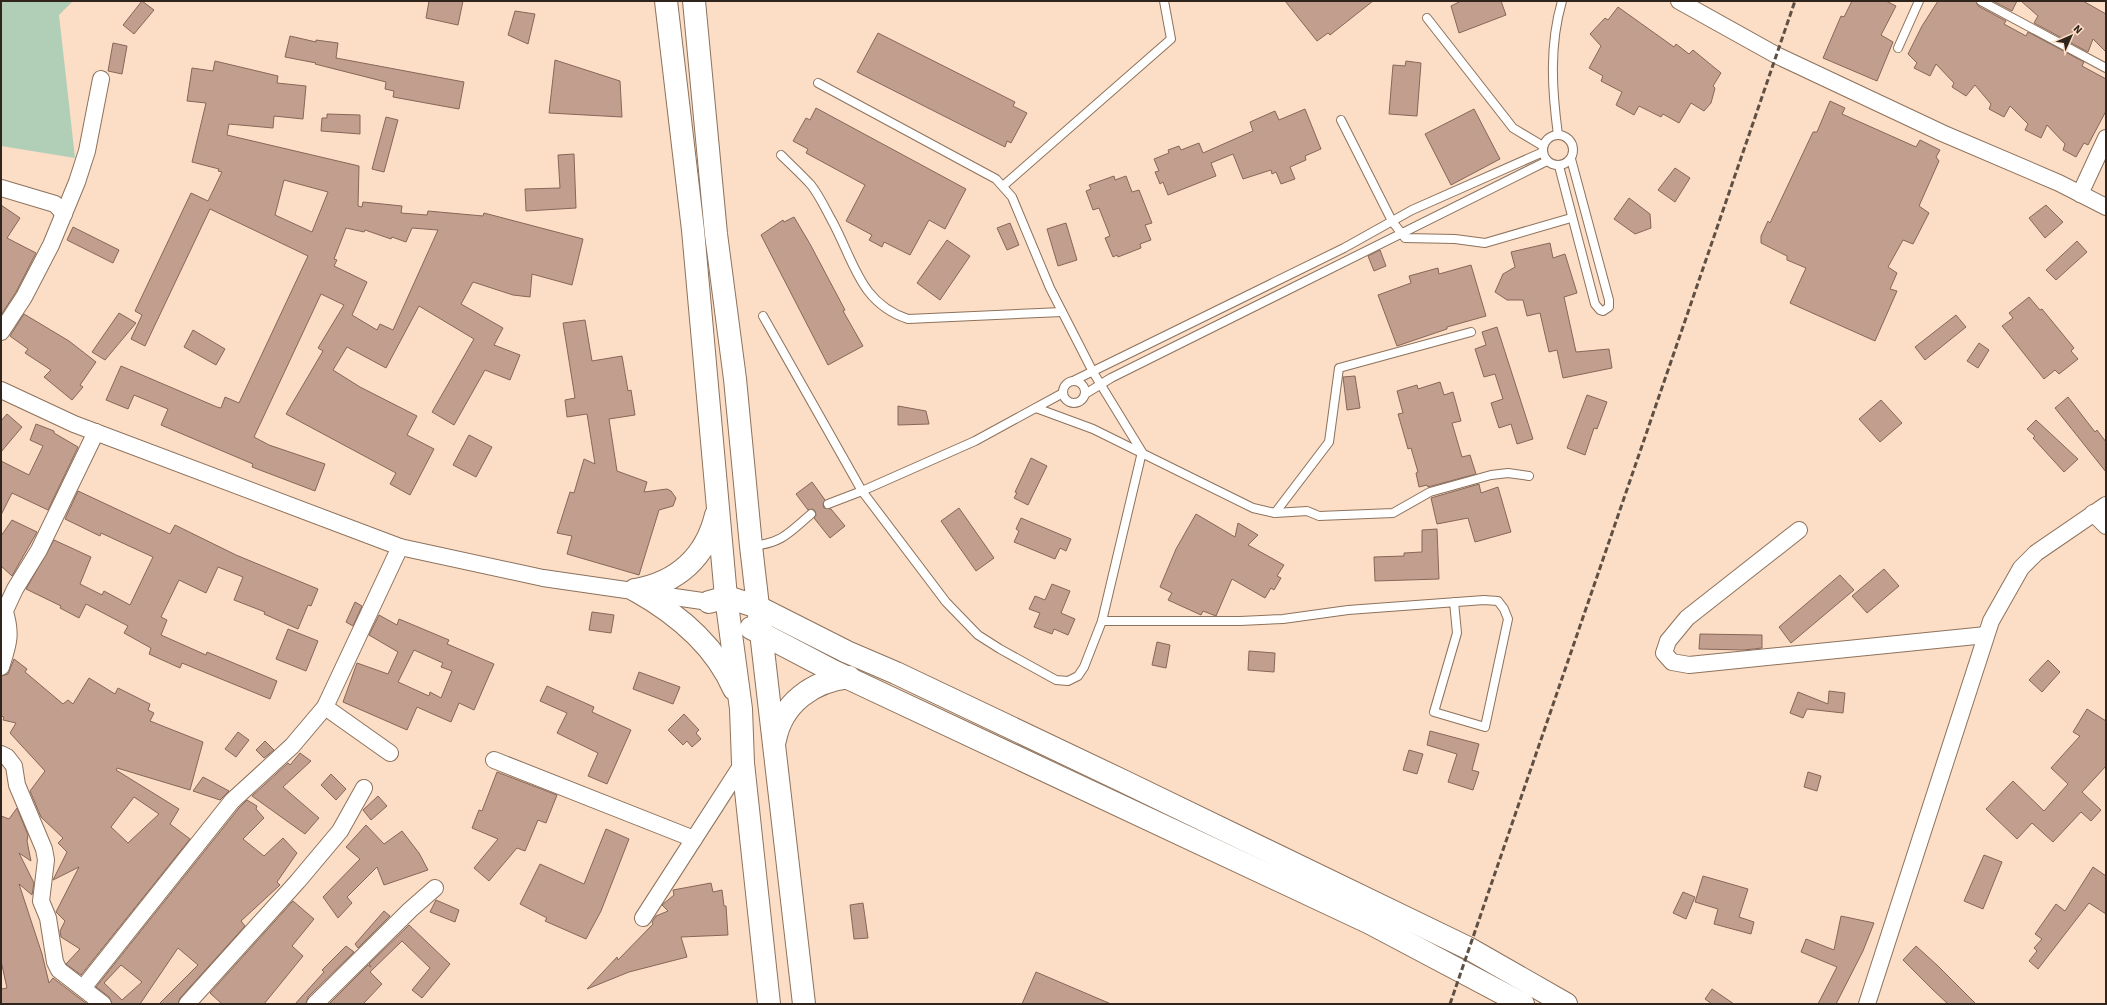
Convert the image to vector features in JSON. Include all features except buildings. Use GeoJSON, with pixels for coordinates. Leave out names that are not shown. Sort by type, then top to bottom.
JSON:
{"type":"FeatureCollection","features":[{"type":"Feature","properties":{"kind":"main road"},"geometry":{"type":"LineString","coordinates":[[666,1],[693,230],[718,500],[722,605],[741,709],[743,763],[769,1004]]}},
{"type":"Feature","properties":{"kind":"main road"},"geometry":{"type":"LineString","coordinates":[[694,1],[716,234],[735,379],[751,546],[804,1004]]}},
{"type":"Feature","properties":{"kind":"main road"},"geometry":{"type":"LineString","coordinates":[[635,590],[648,588],[672,579],[692,563],[708,541],[713,528],[718,500]]}},
{"type":"Feature","properties":{"kind":"main road"},"geometry":{"type":"LineString","coordinates":[[635,590],[670,612],[700,638],[722,666],[730,680],[741,709]]}},
{"type":"Feature","properties":{"kind":"main road"},"geometry":{"type":"LineString","coordinates":[[722,605],[758,607],[847,652],[1109,774],[1468,948],[1566,1004]]}},
{"type":"Feature","properties":{"kind":"main road"},"geometry":{"type":"LineString","coordinates":[[722,605],[761,633],[833,672],[849,677],[1370,923],[1510,1001]]}},
{"type":"Feature","properties":{"kind":"main road"},"geometry":{"type":"LineString","coordinates":[[774,745],[781,720],[796,700],[815,686],[826,681],[849,677]]}},
{"type":"Feature","properties":{"kind":"street"},"geometry":{"type":"LineString","coordinates":[[1679,1],[1776,55],[2106,207]]}},
{"type":"Feature","properties":{"kind":"street"},"geometry":{"type":"LineString","coordinates":[[1,332],[24,297],[52,245],[85,162],[101,79]]}},
{"type":"Feature","properties":{"kind":"street"},"geometry":{"type":"LineString","coordinates":[[2080,194],[2106,138]]}},
{"type":"Feature","properties":{"kind":"street"},"geometry":{"type":"LineString","coordinates":[[1,188],[56,204],[64,214]]}},
{"type":"Feature","properties":{"kind":"street"},"geometry":{"type":"LineString","coordinates":[[1,390],[74,424],[400,547],[543,578],[635,590],[722,605]]}},
{"type":"Feature","properties":{"kind":"street"},"geometry":{"type":"LineString","coordinates":[[1,667],[9,643],[10,627],[3,616],[15,589],[39,550],[96,432]]}},
{"type":"Feature","properties":{"kind":"street"},"geometry":{"type":"LineString","coordinates":[[1867,1004],[1990,621],[2021,568],[2036,553],[2099,509],[2106,526]]}},
{"type":"Feature","properties":{"kind":"street"},"geometry":{"type":"LineString","coordinates":[[1799,530],[1687,618],[1668,641],[1664,653],[1672,662],[1689,665],[1986,634]]}},
{"type":"Feature","properties":{"kind":"street"},"geometry":{"type":"LineString","coordinates":[[83,988],[232,801],[292,746],[320,713],[400,547]]}},
{"type":"Feature","properties":{"kind":"street"},"geometry":{"type":"LineString","coordinates":[[320,713],[390,753]]}},
{"type":"Feature","properties":{"kind":"street"},"geometry":{"type":"LineString","coordinates":[[1,754],[7,757],[14,766],[17,785],[44,849],[46,860],[42,901],[48,918],[55,962],[59,970],[103,1004]]}},
{"type":"Feature","properties":{"kind":"street"},"geometry":{"type":"LineString","coordinates":[[494,760],[694,839]]}},
{"type":"Feature","properties":{"kind":"street"},"geometry":{"type":"LineString","coordinates":[[642,918],[743,763]]}},
{"type":"Feature","properties":{"kind":"street"},"geometry":{"type":"LineString","coordinates":[[187,1004],[340,830],[364,788]]}},
{"type":"Feature","properties":{"kind":"street"},"geometry":{"type":"LineString","coordinates":[[315,1004],[410,910],[435,888]]}},
{"type":"Feature","properties":{"kind":"lane"},"geometry":{"type":"LineString","coordinates":[[1003,186],[1171,39],[1164,1]]}},
{"type":"Feature","properties":{"kind":"lane"},"geometry":{"type":"LineString","coordinates":[[1558,135],[1552,61],[1555,24],[1562,1]]}},
{"type":"Feature","properties":{"kind":"lane"},"geometry":{"type":"LineString","coordinates":[[1898,48],[1919,1]]}},
{"type":"Feature","properties":{"kind":"lane"},"geometry":{"type":"LineString","coordinates":[[1980,1],[2106,68]]}},
{"type":"Feature","properties":{"kind":"lane"},"geometry":{"type":"LineString","coordinates":[[1427,18],[1513,128],[1543,149],[1547,161],[1559,166]]}},
{"type":"Feature","properties":{"kind":"lane"},"geometry":{"type":"LineString","coordinates":[[763,316],[862,491],[946,602],[978,635],[1000,649],[1056,680],[1068,681],[1078,676],[1084,667],[1102,621],[1142,452],[1093,372],[1050,288],[1012,197],[1003,186],[996,179],[818,83]]}},
{"type":"Feature","properties":{"kind":"lane"},"geometry":{"type":"LineString","coordinates":[[1341,120],[1392,221],[1405,238],[1414,240],[1455,239],[1485,243],[1571,218]]}},
{"type":"Feature","properties":{"kind":"lane"},"geometry":{"type":"LineString","coordinates":[[828,504],[862,491],[975,441],[1063,394],[1066,384],[1336,252],[1392,221],[1543,149],[1547,140],[1558,135],[1565,137],[1570,141],[1573,154],[1570,159],[1559,166]]}},
{"type":"Feature","properties":{"kind":"lane"},"geometry":{"type":"LineString","coordinates":[[781,155],[811,186],[832,220],[859,278],[876,302],[894,314],[908,319],[1062,312]]}},
{"type":"Feature","properties":{"kind":"lane"},"geometry":{"type":"LineString","coordinates":[[1559,166],[1571,218],[1595,304],[1600,310],[1603,311],[1609,307],[1609,300],[1570,159]]}},
{"type":"Feature","properties":{"kind":"lane"},"geometry":{"type":"LineString","coordinates":[[1063,394],[1070,402],[1076,403],[1083,398],[1085,394],[1100,384],[1547,161]]}},
{"type":"Feature","properties":{"kind":"lane"},"geometry":{"type":"LineString","coordinates":[[1275,513],[1329,442],[1339,368],[1471,332]]}},
{"type":"Feature","properties":{"kind":"lane"},"geometry":{"type":"LineString","coordinates":[[1076,380],[1084,386],[1085,394]]}},
{"type":"Feature","properties":{"kind":"lane"},"geometry":{"type":"LineString","coordinates":[[1036,408],[1093,429],[1253,508],[1275,513],[1306,511],[1318,516],[1393,513],[1430,492],[1491,475],[1508,473],[1529,476]]}},
{"type":"Feature","properties":{"kind":"lane"},"geometry":{"type":"LineString","coordinates":[[751,546],[769,544],[779,540],[811,514]]}},
{"type":"Feature","properties":{"kind":"lane"},"geometry":{"type":"LineString","coordinates":[[1102,621],[1240,621],[1283,619],[1348,610],[1454,602],[1498,601],[1504,608],[1508,619],[1485,727],[1434,712],[1457,633],[1454,602]]}},
{"type":"Feature","properties":{"kind":"green space"},"geometry":{"type":"Polygon","coordinates":[[[1,1],[73,1],[59,15],[75,158],[1,146],[1,1]]]}},
{"type":"Feature","properties":{"kind":"railway"},"geometry":{"type":"LineString","coordinates":[[1450,1004],[1795,1]]}}]}
